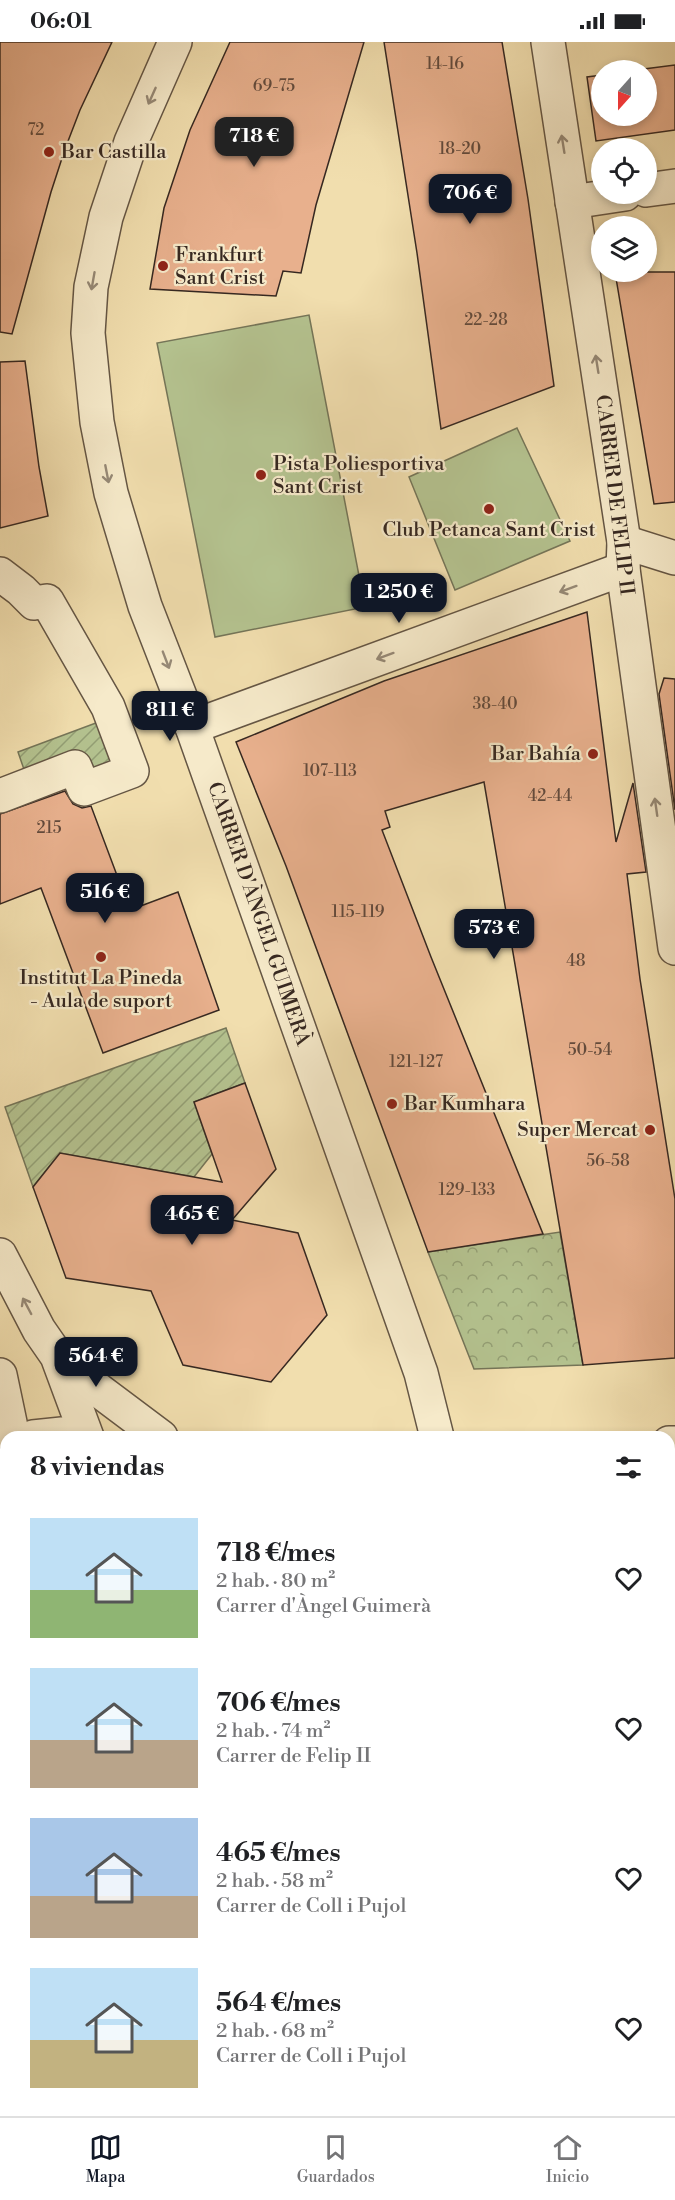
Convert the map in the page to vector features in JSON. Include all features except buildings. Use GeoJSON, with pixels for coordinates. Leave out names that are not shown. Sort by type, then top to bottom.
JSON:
{"type":"FeatureCollection","features":[{"type":"Feature","properties":{"kind":"street","name":"CARRER D'ÀNGEL GUIMERÀ"},"geometry":{"type":"LineString","coordinates":[[175,42],[131,142],[106,217],[92,286],[88,333],[97,422],[111,493],[145,606],[192,727],[421,1374],[435,1431]]}},
{"type":"Feature","properties":{"kind":"street","name":"CARRER DE FELIP II"},"geometry":{"type":"LineString","coordinates":[[548,42],[623,556],[675,948]]}},
{"type":"Feature","properties":{"kind":"street"},"geometry":{"type":"LineString","coordinates":[[657,188],[675,186]]}},
{"type":"Feature","properties":{"kind":"street"},"geometry":{"type":"LineString","coordinates":[[572,202],[591,199]]}},
{"type":"Feature","properties":{"kind":"street"},"geometry":{"type":"LineString","coordinates":[[192,727],[623,556],[675,558]]}},
{"type":"Feature","properties":{"kind":"street"},"geometry":{"type":"LineString","coordinates":[[0,574],[34,603],[47,601],[108,707],[132,771],[84,789],[75,767],[0,796]]}},
{"type":"Feature","properties":{"kind":"street"},"geometry":{"type":"LineString","coordinates":[[0,1255],[39,1330],[57,1356],[85,1431]]}},
{"type":"Feature","properties":{"kind":"street"},"geometry":{"type":"LineString","coordinates":[[57,1356],[96,1389],[153,1431]]}},
{"type":"Feature","properties":{"kind":"street"},"geometry":{"type":"LineString","coordinates":[[0,1375],[12,1431]]}},
{"type":"Feature","properties":{"kind":"green space","name":"Pista Poliesportiva Sant Crist"},"geometry":{"type":"Polygon","coordinates":[[[309,315],[365,607],[215,637],[157,343],[309,315]]]}},
{"type":"Feature","properties":{"kind":"green space","name":"Club Petanca Sant Crist"},"geometry":{"type":"Polygon","coordinates":[[[517,428],[570,541],[455,590],[409,477],[517,428]]]}},
{"type":"Feature","properties":{"kind":"green space"},"geometry":{"type":"Polygon","coordinates":[[[112,717],[132,771],[29,784],[18,752],[112,717]]]}},
{"type":"Feature","properties":{"kind":"green space"},"geometry":{"type":"Polygon","coordinates":[[[226,1028],[245,1083],[194,1102],[212,1154],[194,1177],[60,1153],[33,1187],[5,1107],[226,1028]]]}},
{"type":"Feature","properties":{"kind":"green space"},"geometry":{"type":"Polygon","coordinates":[[[560,1232],[583,1365],[474,1369],[428,1252],[560,1232]]]}},
{"type":"Feature","properties":{"kind":"place","name":"Bar Castilla"},"geometry":{"type":"Point","coordinates":[49,152]}},
{"type":"Feature","properties":{"kind":"place","name":"Frankfurt Sant Crist"},"geometry":{"type":"Point","coordinates":[163,266]}},
{"type":"Feature","properties":{"kind":"place","name":"Pista Poliesportiva Sant Crist"},"geometry":{"type":"Point","coordinates":[261,475]}},
{"type":"Feature","properties":{"kind":"place","name":"Club Petanca Sant Crist"},"geometry":{"type":"Point","coordinates":[489,509]}},
{"type":"Feature","properties":{"kind":"place","name":"Bar Bahía"},"geometry":{"type":"Point","coordinates":[593,754]}},
{"type":"Feature","properties":{"kind":"place","name":"Institut La Pineda - Aula de suport"},"geometry":{"type":"Point","coordinates":[101,957]}},
{"type":"Feature","properties":{"kind":"place","name":"Bar Kumhara"},"geometry":{"type":"Point","coordinates":[392,1104]}},
{"type":"Feature","properties":{"kind":"place","name":"Super Mercat"},"geometry":{"type":"Point","coordinates":[650,1130]}}]}
